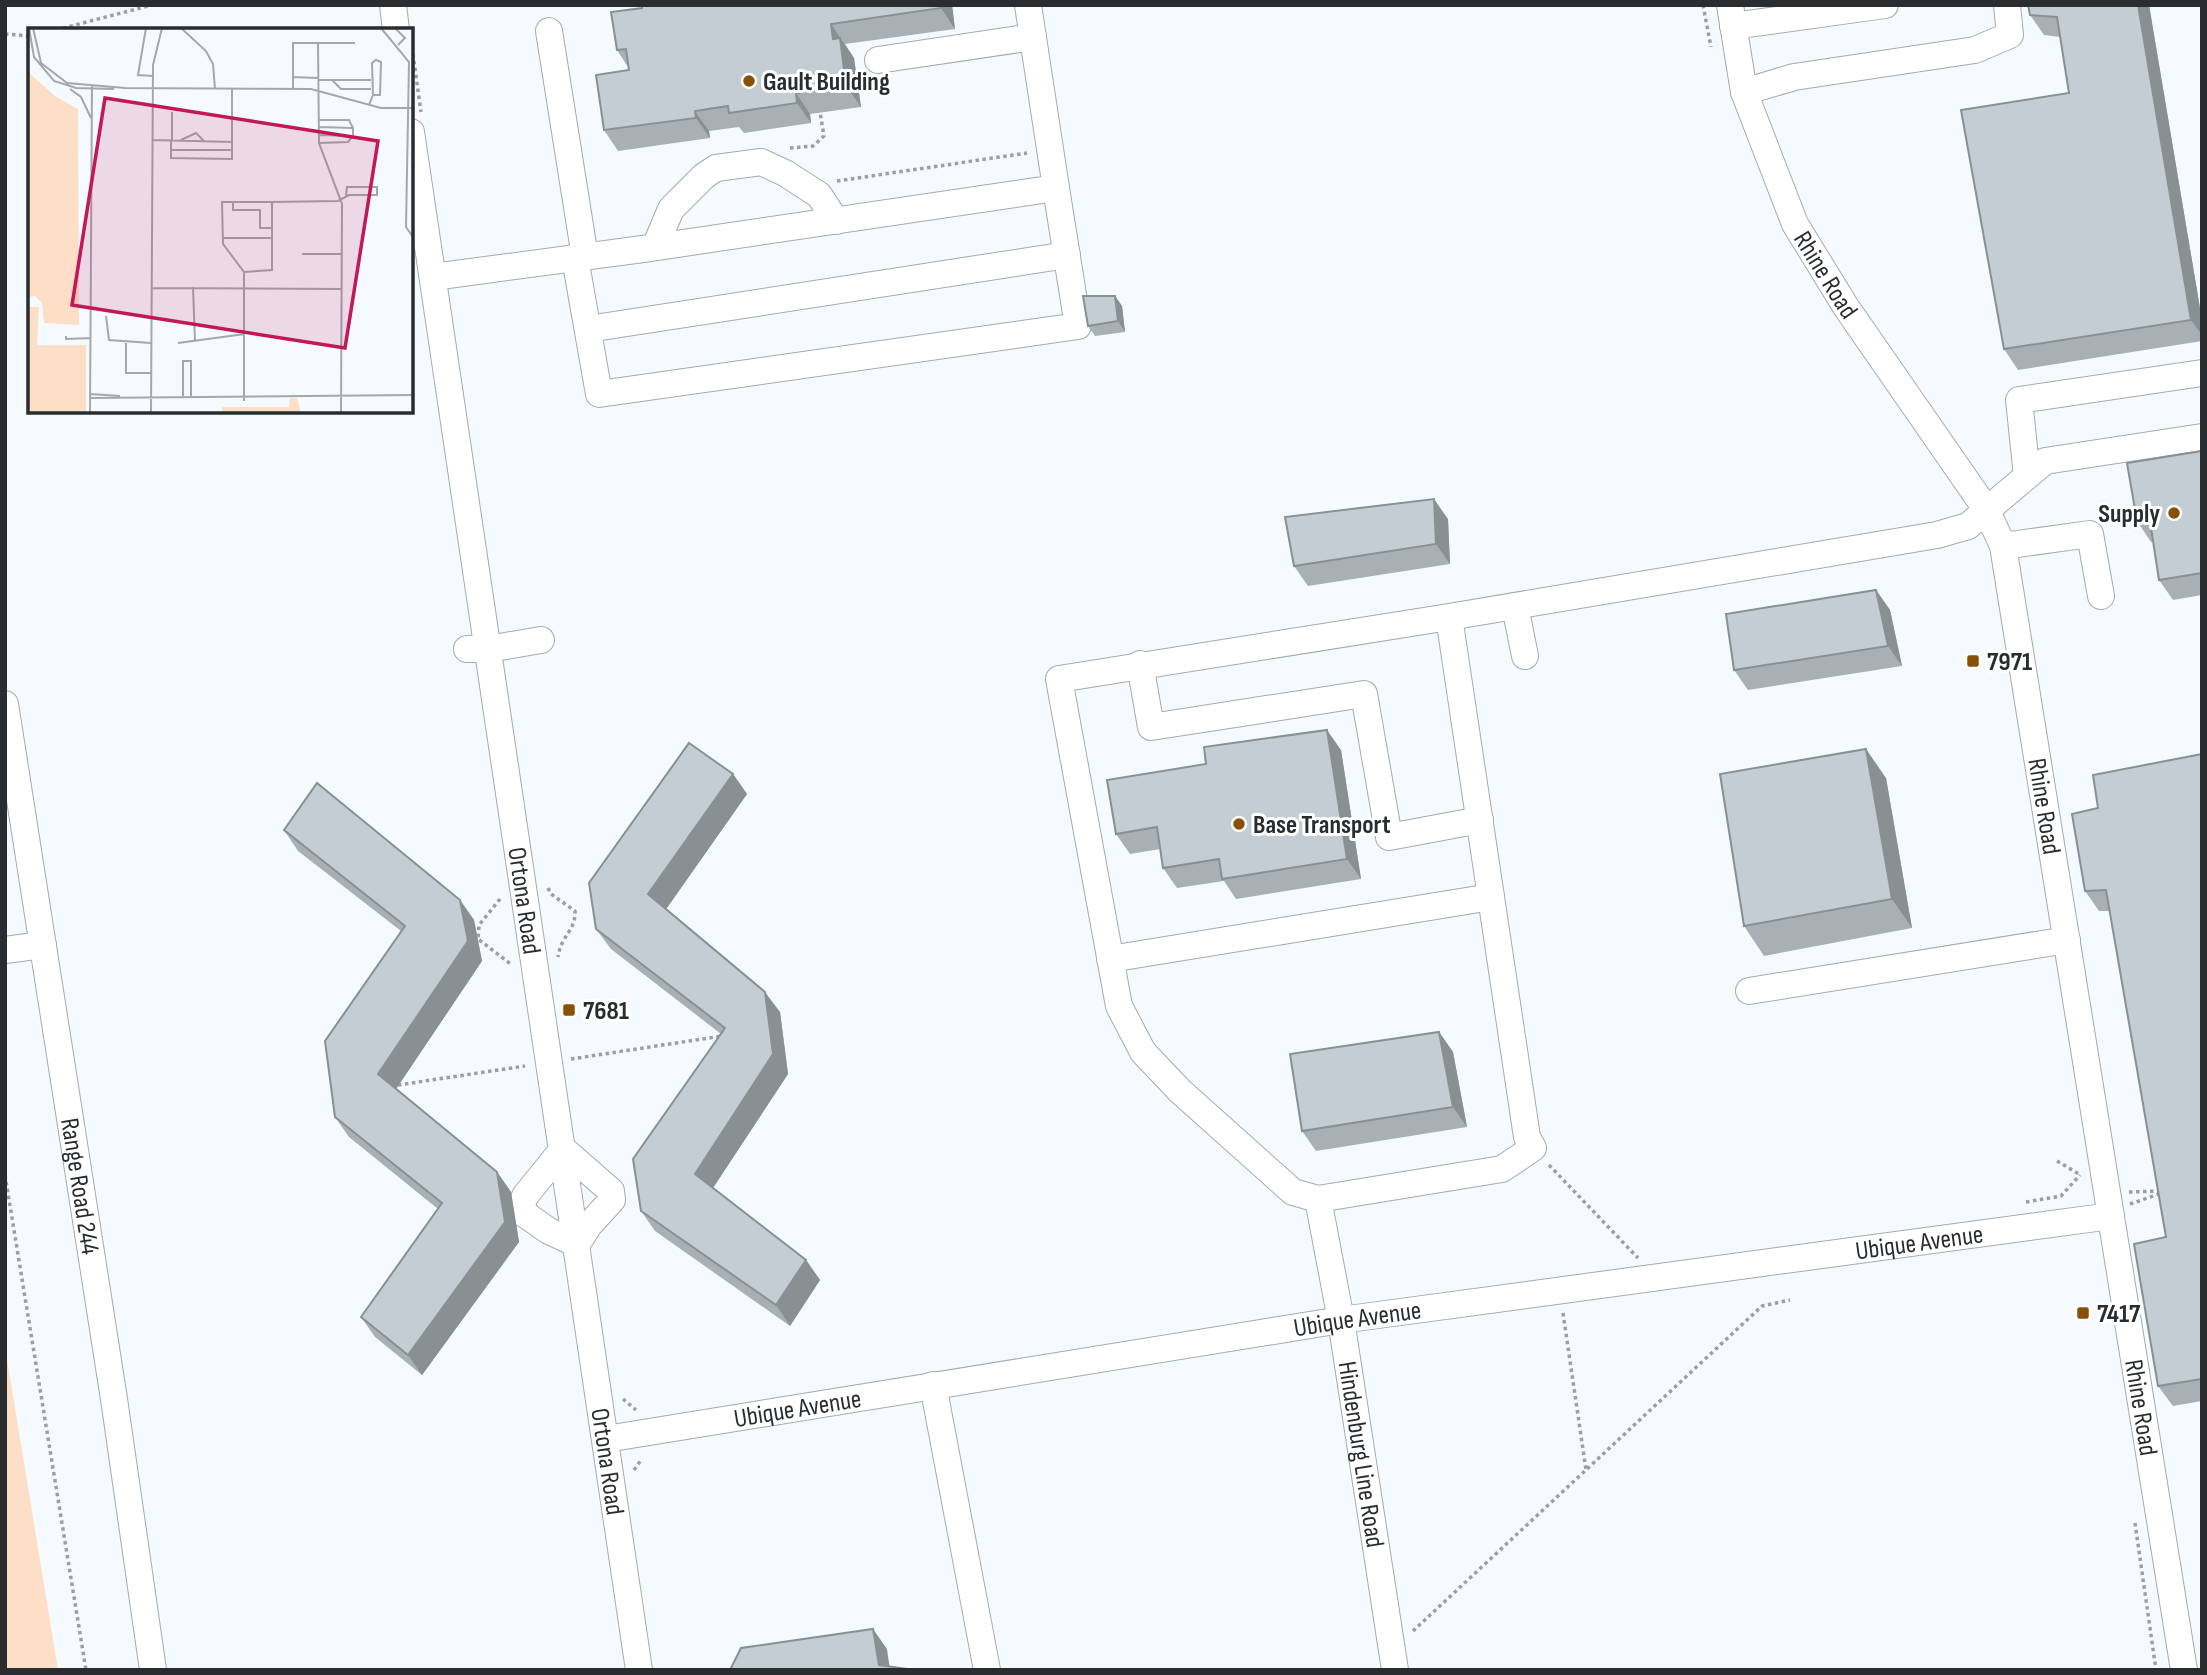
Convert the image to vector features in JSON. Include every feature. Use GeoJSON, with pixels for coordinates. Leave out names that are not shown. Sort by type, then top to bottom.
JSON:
{"type":"FeatureCollection","features":[{"type":"Feature","properties":{"kind":"street"},"geometry":{"type":"LineString","coordinates":[[393,5],[396,28]]}},
{"type":"Feature","properties":{"kind":"street"},"geometry":{"type":"LineString","coordinates":[[549,31],[599,394],[1078,326],[1028,5]]}},
{"type":"Feature","properties":{"kind":"street"},"geometry":{"type":"LineString","coordinates":[[1732,16],[1885,5]]}},
{"type":"Feature","properties":{"kind":"street"},"geometry":{"type":"LineString","coordinates":[[1744,92],[1794,77],[1975,50],[2010,35],[2007,5]]}},
{"type":"Feature","properties":{"kind":"street","name":"Rhine Road"},"geometry":{"type":"LineString","coordinates":[[1732,16],[1744,92],[1795,224],[1846,307],[1986,509],[2003,546],[2067,940],[2099,1218],[2184,1670]]}},
{"type":"Feature","properties":{"kind":"street"},"geometry":{"type":"LineString","coordinates":[[878,60],[1033,37]]}},
{"type":"Feature","properties":{"kind":"street","name":"Ortona Road"},"geometry":{"type":"LineString","coordinates":[[413,145],[433,277],[477,649],[563,1149],[639,1670]]}},
{"type":"Feature","properties":{"kind":"street"},"geometry":{"type":"LineString","coordinates":[[655,247],[671,209],[704,176],[716,168],[761,162],[785,173],[819,195],[836,221]]}},
{"type":"Feature","properties":{"kind":"street"},"geometry":{"type":"LineString","coordinates":[[433,277],[1056,188]]}},
{"type":"Feature","properties":{"kind":"street"},"geometry":{"type":"LineString","coordinates":[[588,329],[1066,255]]}},
{"type":"Feature","properties":{"kind":"street"},"geometry":{"type":"LineString","coordinates":[[2027,476],[2019,400],[2202,373]]}},
{"type":"Feature","properties":{"kind":"street"},"geometry":{"type":"LineString","coordinates":[[1448,617],[1527,1137],[1533,1148],[1502,1169],[1318,1199],[1293,1192],[1180,1091],[1143,1052],[1119,1006],[1059,679],[1937,535],[1968,526],[2045,461],[2202,437]]}},
{"type":"Feature","properties":{"kind":"street"},"geometry":{"type":"LineString","coordinates":[[2003,546],[2090,534],[2101,596]]}},
{"type":"Feature","properties":{"kind":"street"},"geometry":{"type":"LineString","coordinates":[[1516,606],[1525,656]]}},
{"type":"Feature","properties":{"kind":"street"},"geometry":{"type":"LineString","coordinates":[[477,649],[541,640]]}},
{"type":"Feature","properties":{"kind":"street"},"geometry":{"type":"LineString","coordinates":[[1140,664],[1151,727],[1364,694],[1389,836],[1479,820]]}},
{"type":"Feature","properties":{"kind":"street","name":"Range Road 244"},"geometry":{"type":"LineString","coordinates":[[5,704],[153,1670]]}},
{"type":"Feature","properties":{"kind":"street"},"geometry":{"type":"LineString","coordinates":[[1110,959],[1491,897]]}},
{"type":"Feature","properties":{"kind":"street"},"geometry":{"type":"LineString","coordinates":[[1749,991],[2067,940]]}},
{"type":"Feature","properties":{"kind":"street"},"geometry":{"type":"LineString","coordinates":[[5,950],[43,945]]}},
{"type":"Feature","properties":{"kind":"street"},"geometry":{"type":"LineString","coordinates":[[563,1149],[611,1191],[612,1200],[589,1225],[577,1244],[523,1213],[525,1196],[563,1149]]}},
{"type":"Feature","properties":{"kind":"street","name":"Hindenburg Line Road"},"geometry":{"type":"LineString","coordinates":[[1318,1199],[1341,1320],[1393,1659]]}},
{"type":"Feature","properties":{"kind":"street","name":"Ubique Avenue"},"geometry":{"type":"LineString","coordinates":[[606,1439],[1341,1320],[2099,1218]]}},
{"type":"Feature","properties":{"kind":"street"},"geometry":{"type":"LineString","coordinates":[[933,1385],[987,1670]]}},
{"type":"Feature","properties":{"kind":"path"},"geometry":{"type":"LineString","coordinates":[[64,28],[152,5]]}},
{"type":"Feature","properties":{"kind":"path"},"geometry":{"type":"LineString","coordinates":[[1703,5],[1713,57]]}},
{"type":"Feature","properties":{"kind":"path"},"geometry":{"type":"LineString","coordinates":[[5,34],[28,36]]}},
{"type":"Feature","properties":{"kind":"path"},"geometry":{"type":"LineString","coordinates":[[778,150],[813,146],[824,136],[820,112]]}},
{"type":"Feature","properties":{"kind":"path"},"geometry":{"type":"LineString","coordinates":[[565,1060],[724,1036]]}},
{"type":"Feature","properties":{"kind":"path"},"geometry":{"type":"LineString","coordinates":[[1533,1148],[1641,1260],[1627,1262]]}},
{"type":"Feature","properties":{"kind":"path"},"geometry":{"type":"LineString","coordinates":[[2078,1164],[2080,1175],[2099,1218],[2169,1191]]}},
{"type":"Feature","properties":{"kind":"path"},"geometry":{"type":"LineString","coordinates":[[5,1175],[86,1670]]}},
{"type":"Feature","properties":{"kind":"path"},"geometry":{"type":"LineString","coordinates":[[2020,1203],[2061,1196],[2080,1175]]}},
{"type":"Feature","properties":{"kind":"path"},"geometry":{"type":"LineString","coordinates":[[1393,1659],[1418,1627],[1762,1306],[1790,1300]]}},
{"type":"Feature","properties":{"kind":"path"},"geometry":{"type":"LineString","coordinates":[[1562,1307],[1586,1470]]}},
{"type":"Feature","properties":{"kind":"path"},"geometry":{"type":"LineString","coordinates":[[621,1396],[632,1409],[641,1412]]}},
{"type":"Feature","properties":{"kind":"path"},"geometry":{"type":"LineString","coordinates":[[2134,1517],[2156,1670]]}},
{"type":"Feature","properties":{"kind":"shaded area"},"geometry":{"type":"Polygon","coordinates":[[[5,1347],[58,1670],[5,1670],[5,1347]]]}},
{"type":"Feature","properties":{"kind":"building","name":"Gault Building"},"geometry":{"type":"Polygon","coordinates":[[[642,5],[941,5],[941,8],[831,24],[833,39],[840,38],[846,86],[796,93],[797,103],[729,113],[728,106],[695,111],[696,118],[604,130],[596,75],[629,70],[626,49],[617,50],[611,12],[642,8],[642,5]]]}},
{"type":"Feature","properties":{"kind":"building"},"geometry":{"type":"Polygon","coordinates":[[[2028,5],[2138,5],[2191,320],[2004,349],[1961,110],[2069,93],[2057,17],[2030,15],[2028,5]]]}},
{"type":"Feature","properties":{"kind":"building"},"geometry":{"type":"Polygon","coordinates":[[[1083,296],[1115,296],[1118,321],[1088,326],[1083,296]]]}},
{"type":"Feature","properties":{"kind":"building","name":"Supply"},"geometry":{"type":"Polygon","coordinates":[[[2202,451],[2202,573],[2159,580],[2150,521],[2137,521],[2127,463],[2202,451]]]}},
{"type":"Feature","properties":{"kind":"building"},"geometry":{"type":"Polygon","coordinates":[[[1434,499],[1436,544],[1294,566],[1285,517],[1434,499]]]}},
{"type":"Feature","properties":{"kind":"building"},"geometry":{"type":"Polygon","coordinates":[[[1876,590],[1888,646],[1734,670],[1726,614],[1876,590]]]}},
{"type":"Feature","properties":{"kind":"building","name":"Base Transport"},"geometry":{"type":"Polygon","coordinates":[[[1327,730],[1347,859],[1222,879],[1219,859],[1163,868],[1157,827],[1116,834],[1107,780],[1206,764],[1204,747],[1327,730]]]}},
{"type":"Feature","properties":{"kind":"building"},"geometry":{"type":"Polygon","coordinates":[[[689,743],[733,774],[648,894],[765,992],[773,1054],[695,1174],[806,1260],[776,1305],[641,1211],[633,1159],[725,1028],[596,929],[589,883],[689,743]]]}},
{"type":"Feature","properties":{"kind":"building"},"geometry":{"type":"Polygon","coordinates":[[[1866,749],[1892,899],[1744,926],[1720,774],[1866,749]]]}},
{"type":"Feature","properties":{"kind":"building"},"geometry":{"type":"Polygon","coordinates":[[[2202,754],[2202,1379],[2158,1386],[2134,1244],[2166,1237],[2106,890],[2085,891],[2072,814],[2098,808],[2093,775],[2202,754]]]}},
{"type":"Feature","properties":{"kind":"building"},"geometry":{"type":"Polygon","coordinates":[[[317,783],[460,900],[468,941],[378,1074],[497,1172],[505,1222],[408,1355],[361,1317],[442,1203],[335,1117],[325,1041],[405,926],[284,830],[317,783]]]}},
{"type":"Feature","properties":{"kind":"building"},"geometry":{"type":"Polygon","coordinates":[[[1439,1032],[1453,1107],[1302,1131],[1290,1054],[1439,1032]]]}},
{"type":"Feature","properties":{"kind":"building"},"geometry":{"type":"Polygon","coordinates":[[[873,1629],[879,1665],[914,1670],[730,1670],[741,1648],[873,1629]]]}},
{"type":"Feature","properties":{"kind":"place","name":"Gault Building"},"geometry":{"type":"Point","coordinates":[749,81]}},
{"type":"Feature","properties":{"kind":"place","name":"Supply"},"geometry":{"type":"Point","coordinates":[2174,513]}},
{"type":"Feature","properties":{"kind":"place","name":"7971"},"geometry":{"type":"Point","coordinates":[1973,661]}},
{"type":"Feature","properties":{"kind":"place","name":"Base Transport"},"geometry":{"type":"Point","coordinates":[1239,824]}},
{"type":"Feature","properties":{"kind":"place","name":"7681"},"geometry":{"type":"Point","coordinates":[569,1010]}},
{"type":"Feature","properties":{"kind":"place","name":"7417"},"geometry":{"type":"Point","coordinates":[2083,1313]}}]}
